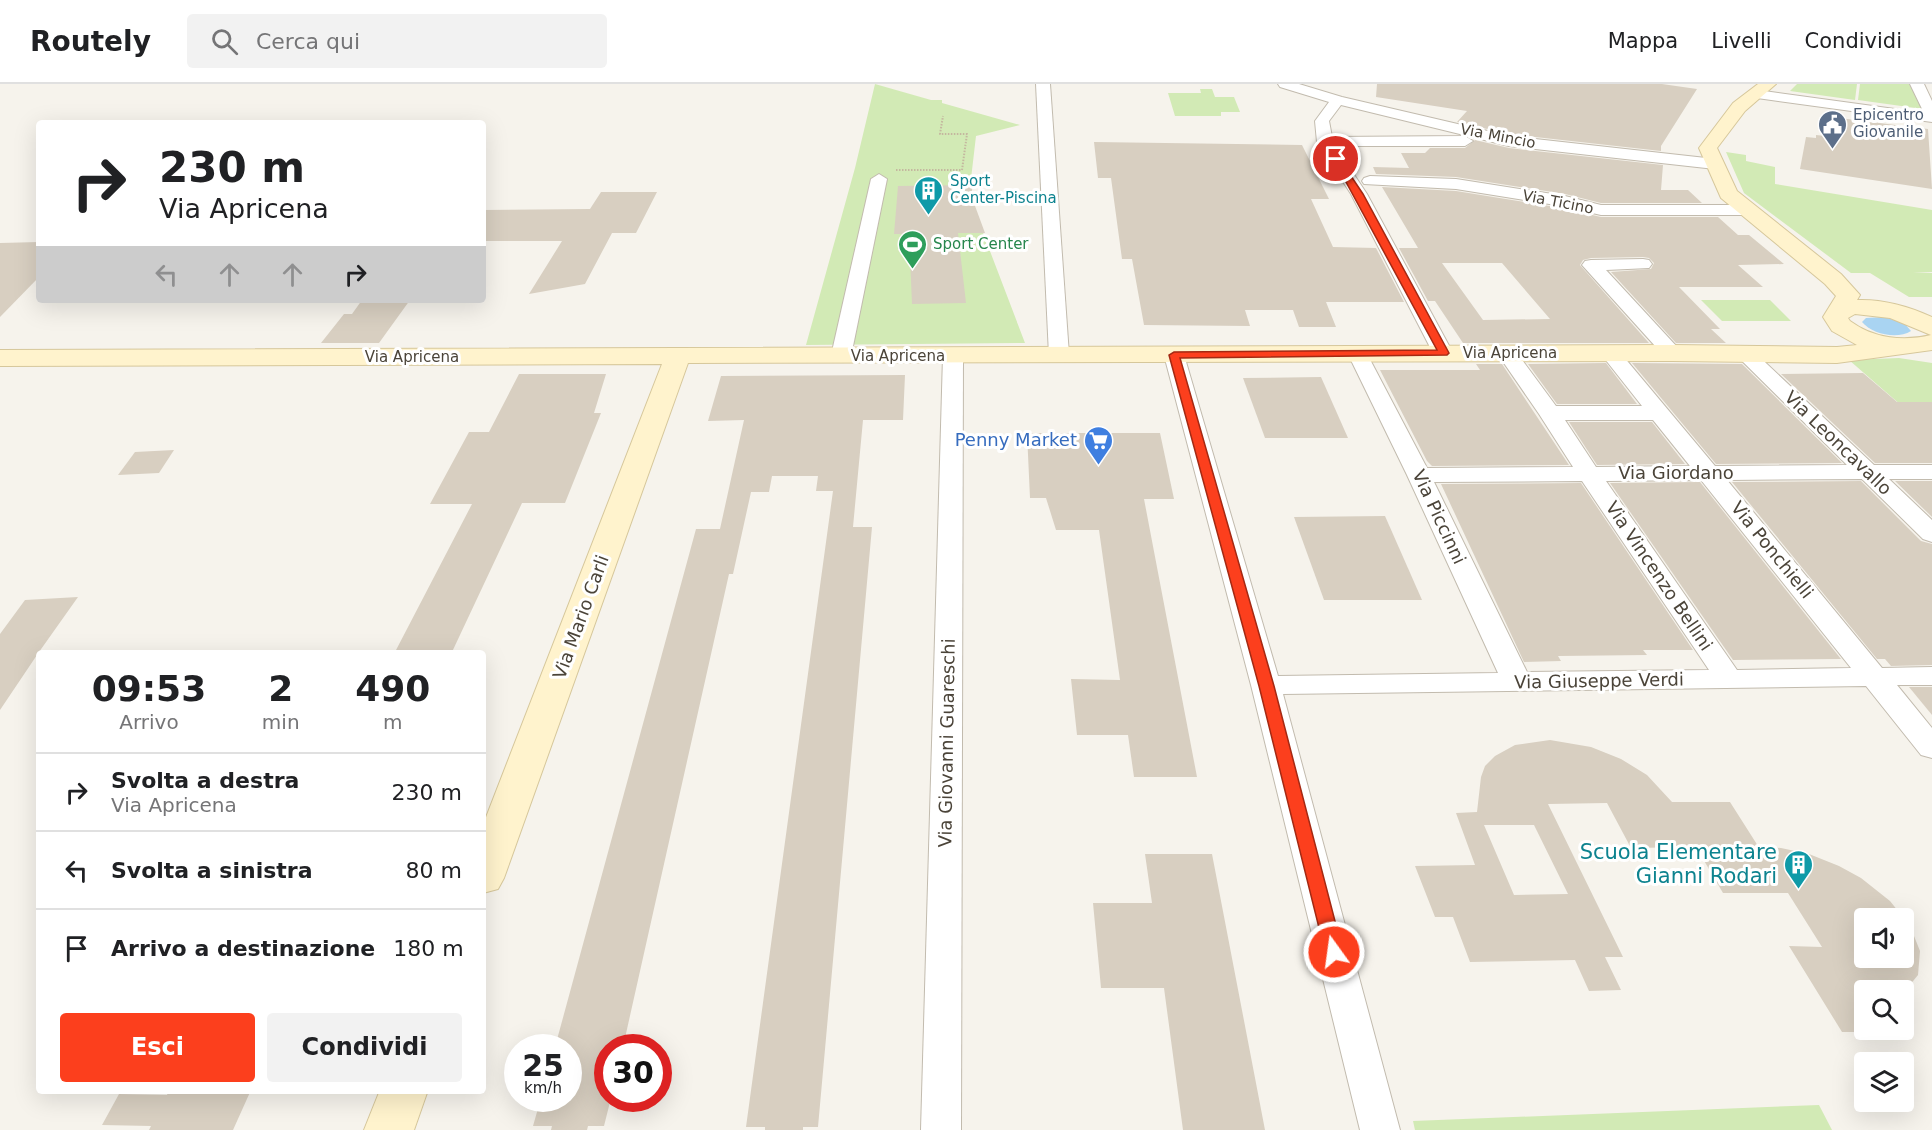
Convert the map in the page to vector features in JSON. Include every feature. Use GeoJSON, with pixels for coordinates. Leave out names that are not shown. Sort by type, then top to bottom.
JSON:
{"type":"FeatureCollection","features":[{"type":"Feature","properties":{"kind":"main road"},"geometry":{"type":"LineString","coordinates":[[1762,89],[1739,107],[1708,148],[1728,194],[1833,279],[1848,295],[1837,318]]}},
{"type":"Feature","properties":{"kind":"main road"},"geometry":{"type":"LineString","coordinates":[[1795,249],[1875,298],[1923,340]]}},
{"type":"Feature","properties":{"kind":"main road"},"geometry":{"type":"LineString","coordinates":[[1837,318],[1845,309],[1870,308],[1923,340]]}},
{"type":"Feature","properties":{"kind":"main road","name":"Via Apricena"},"geometry":{"type":"LineString","coordinates":[[1797,353],[1821,345],[1836,330],[1837,318]]}},
{"type":"Feature","properties":{"kind":"main road"},"geometry":{"type":"LineString","coordinates":[[1837,318],[1853,334],[1866,340],[1923,340]]}},
{"type":"Feature","properties":{"kind":"main road","name":"Via Apricena"},"geometry":{"type":"LineString","coordinates":[[0,358],[1672,352],[1837,355],[1923,340]]}},
{"type":"Feature","properties":{"kind":"main road","name":"Via Mario Carli"},"geometry":{"type":"LineString","coordinates":[[486,870],[678,356]]}},
{"type":"Feature","properties":{"kind":"main road"},"geometry":{"type":"LineString","coordinates":[[389,1130],[402,1094]]}},
{"type":"Feature","properties":{"kind":"street"},"geometry":{"type":"LineString","coordinates":[[1043,84],[1059,355]]}},
{"type":"Feature","properties":{"kind":"street","name":"Via Mincio"},"geometry":{"type":"LineString","coordinates":[[1285,84],[1338,100],[1509,141],[1715,164]]}},
{"type":"Feature","properties":{"kind":"street"},"geometry":{"type":"LineString","coordinates":[[1917,84],[1932,116]]}},
{"type":"Feature","properties":{"kind":"street"},"geometry":{"type":"LineString","coordinates":[[1762,89],[1932,116]]}},
{"type":"Feature","properties":{"kind":"street"},"geometry":{"type":"LineString","coordinates":[[1338,100],[1322,121],[1325,142],[1359,194],[1443,353]]}},
{"type":"Feature","properties":{"kind":"street"},"geometry":{"type":"LineString","coordinates":[[1325,142],[1509,141]]}},
{"type":"Feature","properties":{"kind":"street"},"geometry":{"type":"LineString","coordinates":[[841,356],[879,179]]}},
{"type":"Feature","properties":{"kind":"street","name":"Via Ticino"},"geometry":{"type":"LineString","coordinates":[[1370,181],[1456,184],[1564,201],[1601,210],[1748,210]]}},
{"type":"Feature","properties":{"kind":"street"},"geometry":{"type":"LineString","coordinates":[[1643,264],[1591,265],[1672,352]]}},
{"type":"Feature","properties":{"kind":"street","name":"Via Vincenzo Bellini"},"geometry":{"type":"LineString","coordinates":[[1507,353],[1730,680]]}},
{"type":"Feature","properties":{"kind":"street","name":"Via Leoncavallo"},"geometry":{"type":"LineString","coordinates":[[1744,353],[1932,534]]}},
{"type":"Feature","properties":{"kind":"street","name":"Via Piccinni"},"geometry":{"type":"LineString","coordinates":[[1358,354],[1419,475],[1517,682]]}},
{"type":"Feature","properties":{"kind":"street","name":"Via Ponchielli"},"geometry":{"type":"LineString","coordinates":[[1611,354],[1876,676],[1932,748]]}},
{"type":"Feature","properties":{"kind":"street"},"geometry":{"type":"LineString","coordinates":[[1174,355],[1266,686],[1380,1130]]}},
{"type":"Feature","properties":{"kind":"street","name":"Via Giovanni Guareschi"},"geometry":{"type":"LineString","coordinates":[[941,1130],[953,356]]}},
{"type":"Feature","properties":{"kind":"street"},"geometry":{"type":"LineString","coordinates":[[1550,413],[1659,413]]}},
{"type":"Feature","properties":{"kind":"street","name":"Via Giordano"},"geometry":{"type":"LineString","coordinates":[[1419,475],[1932,472]]}},
{"type":"Feature","properties":{"kind":"street","name":"Via Giuseppe Verdi"},"geometry":{"type":"LineString","coordinates":[[1266,686],[1932,676]]}},
{"type":"Feature","properties":{"kind":"path"},"geometry":{"type":"LineString","coordinates":[[879,179],[881,170],[962,170],[967,134],[940,134],[943,116]]}},
{"type":"Feature","properties":{"kind":"green space","name":"Sport Center"},"geometry":{"type":"Polygon","coordinates":[[[875,84],[931,100],[942,100],[942,103],[1020,125],[976,136],[969,196],[1025,343],[806,345],[855,168],[875,84]]]}},
{"type":"Feature","properties":{"kind":"green space"},"geometry":{"type":"Polygon","coordinates":[[[1797,84],[1857,84],[1855,100],[1790,91],[1797,84]]]}},
{"type":"Feature","properties":{"kind":"green space"},"geometry":{"type":"Polygon","coordinates":[[[1860,84],[1909,84],[1923,109],[1858,100],[1860,84]]]}},
{"type":"Feature","properties":{"kind":"green space"},"geometry":{"type":"Polygon","coordinates":[[[1200,89],[1212,89],[1215,97],[1234,97],[1240,112],[1221,112],[1221,116],[1175,116],[1168,93],[1201,93],[1200,89]]]}},
{"type":"Feature","properties":{"kind":"green space"},"geometry":{"type":"Polygon","coordinates":[[[1726,152],[1746,155],[1746,161],[1775,167],[1775,184],[1932,210],[1932,272],[1913,273],[1932,273],[1932,297],[1909,297],[1870,273],[1851,273],[1744,193],[1726,152]]]}},
{"type":"Feature","properties":{"kind":"green space"},"geometry":{"type":"Polygon","coordinates":[[[1701,300],[1770,300],[1791,321],[1722,321],[1701,300]]]}},
{"type":"Feature","properties":{"kind":"green space"},"geometry":{"type":"Polygon","coordinates":[[[1899,358],[1932,363],[1932,432],[1849,360],[1899,358]]]}},
{"type":"Feature","properties":{"kind":"green space"},"geometry":{"type":"Polygon","coordinates":[[[1819,1105],[1832,1130],[1415,1130],[1413,1121],[1819,1105]]]}},
{"type":"Feature","properties":{"kind":"water"},"geometry":{"type":"Polygon","coordinates":[[[1884,317],[1904,323],[1911,331],[1899,335],[1885,334],[1872,330],[1862,322],[1866,318],[1884,317]]]}},
{"type":"Feature","properties":{"kind":"building"},"geometry":{"type":"Polygon","coordinates":[[[1377,84],[1662,84],[1697,89],[1661,146],[1661,151],[1509,134],[1457,122],[1467,111],[1376,97],[1377,84]]]}},
{"type":"Feature","properties":{"kind":"building"},"geometry":{"type":"Polygon","coordinates":[[[1839,118],[1928,129],[1932,189],[1800,169],[1806,137],[1816,138],[1816,135],[1836,137],[1839,118]]]}},
{"type":"Feature","properties":{"kind":"building"},"geometry":{"type":"Polygon","coordinates":[[[1475,140],[1509,148],[1663,165],[1661,190],[1688,190],[1702,203],[1601,203],[1565,194],[1456,177],[1376,174],[1373,167],[1409,168],[1401,153],[1425,153],[1430,148],[1465,148],[1475,140]]]}},
{"type":"Feature","properties":{"kind":"building"},"geometry":{"type":"Polygon","coordinates":[[[1094,142],[1302,145],[1329,199],[1311,199],[1333,247],[1376,248],[1404,302],[1326,302],[1336,327],[1299,327],[1293,310],[1245,310],[1250,326],[1144,325],[1132,259],[1122,259],[1111,178],[1098,178],[1094,142]]]}},
{"type":"Feature","properties":{"kind":"building"},"geometry":{"type":"Polygon","coordinates":[[[973,185],[971,195],[985,233],[958,233],[966,303],[912,304],[909,234],[894,234],[898,186],[973,185]]]}},
{"type":"Feature","properties":{"kind":"building"},"geometry":{"type":"Polygon","coordinates":[[[1382,187],[1456,191],[1562,208],[1601,217],[1718,217],[1738,235],[1749,235],[1784,264],[1738,265],[1763,287],[1679,287],[1720,329],[1711,329],[1726,343],[1676,343],[1611,272],[1651,269],[1654,263],[1649,258],[1643,257],[1591,258],[1583,260],[1580,265],[1649,343],[1463,343],[1435,301],[1428,301],[1399,248],[1418,248],[1382,187]],[[1442,263],[1483,320],[1550,319],[1502,263],[1442,263]]]}},
{"type":"Feature","properties":{"kind":"building"},"geometry":{"type":"Polygon","coordinates":[[[601,192],[657,192],[636,233],[612,233],[585,284],[529,294],[562,241],[486,241],[486,210],[590,209],[601,192]]]}},
{"type":"Feature","properties":{"kind":"building"},"geometry":{"type":"Polygon","coordinates":[[[36,242],[36,280],[0,317],[0,243],[36,242]]]}},
{"type":"Feature","properties":{"kind":"building"},"geometry":{"type":"Polygon","coordinates":[[[360,303],[408,303],[379,343],[321,343],[344,314],[352,314],[360,303]]]}},
{"type":"Feature","properties":{"kind":"building"},"geometry":{"type":"Polygon","coordinates":[[[1606,363],[1637,404],[1557,404],[1528,364],[1606,363]]]}},
{"type":"Feature","properties":{"kind":"building"},"geometry":{"type":"Polygon","coordinates":[[[1632,363],[1742,364],[1842,463],[1716,464],[1632,363]]]}},
{"type":"Feature","properties":{"kind":"building"},"geometry":{"type":"Polygon","coordinates":[[[1476,364],[1502,364],[1569,465],[1432,466],[1427,461],[1380,370],[1480,370],[1476,364]]]}},
{"type":"Feature","properties":{"kind":"building"},"geometry":{"type":"Polygon","coordinates":[[[1863,373],[1897,402],[1932,402],[1932,463],[1875,463],[1781,374],[1863,373]]]}},
{"type":"Feature","properties":{"kind":"building"},"geometry":{"type":"Polygon","coordinates":[[[519,374],[606,374],[594,413],[601,413],[565,503],[522,503],[453,650],[396,650],[472,504],[430,504],[469,432],[489,432],[519,374]]]}},
{"type":"Feature","properties":{"kind":"building"},"geometry":{"type":"Polygon","coordinates":[[[905,375],[903,420],[863,420],[853,527],[872,527],[818,1127],[803,1127],[803,1130],[765,1130],[765,1127],[746,1127],[833,491],[816,491],[818,476],[772,476],[769,492],[751,492],[733,574],[729,574],[626,1034],[594,1034],[594,1112],[608,1112],[604,1126],[588,1126],[587,1130],[551,1130],[552,1126],[533,1126],[537,1112],[582,1112],[582,1034],[559,1034],[696,529],[720,529],[744,420],[708,421],[721,376],[905,375]]]}},
{"type":"Feature","properties":{"kind":"building"},"geometry":{"type":"Polygon","coordinates":[[[1321,377],[1348,438],[1265,438],[1243,378],[1321,377]]]}},
{"type":"Feature","properties":{"kind":"building"},"geometry":{"type":"Polygon","coordinates":[[[1569,422],[1652,422],[1685,464],[1597,465],[1569,422]]]}},
{"type":"Feature","properties":{"kind":"building"},"geometry":{"type":"Polygon","coordinates":[[[1027,433],[1160,433],[1174,499],[1144,499],[1197,777],[1134,777],[1128,735],[1077,735],[1071,679],[1120,680],[1099,530],[1056,530],[1046,498],[1030,498],[1027,433]]]}},
{"type":"Feature","properties":{"kind":"building"},"geometry":{"type":"Polygon","coordinates":[[[174,450],[159,473],[118,475],[135,452],[174,450]]]}},
{"type":"Feature","properties":{"kind":"building"},"geometry":{"type":"Polygon","coordinates":[[[1861,481],[1921,541],[1932,544],[1932,665],[1891,666],[1885,659],[1877,659],[1732,482],[1861,481]]]}},
{"type":"Feature","properties":{"kind":"building"},"geometry":{"type":"Polygon","coordinates":[[[1895,481],[1932,481],[1932,517],[1895,481]]]}},
{"type":"Feature","properties":{"kind":"building"},"geometry":{"type":"Polygon","coordinates":[[[1700,482],[1841,659],[1733,660],[1610,483],[1700,482]]]}},
{"type":"Feature","properties":{"kind":"building"},"geometry":{"type":"Polygon","coordinates":[[[1581,483],[1693,650],[1643,650],[1647,655],[1558,656],[1561,661],[1524,662],[1441,484],[1581,483]]]}},
{"type":"Feature","properties":{"kind":"building"},"geometry":{"type":"Polygon","coordinates":[[[1385,516],[1422,600],[1324,600],[1294,517],[1385,516]]]}},
{"type":"Feature","properties":{"kind":"building"},"geometry":{"type":"Polygon","coordinates":[[[78,597],[40,650],[36,650],[36,656],[0,710],[0,634],[25,600],[78,597]]]}},
{"type":"Feature","properties":{"kind":"building"},"geometry":{"type":"Polygon","coordinates":[[[1909,687],[1932,687],[1932,715],[1909,687]]]}},
{"type":"Feature","properties":{"kind":"building","name":"Scuola Elementare Gianni Rodari"},"geometry":{"type":"Polygon","coordinates":[[[1550,740],[1591,747],[1621,759],[1647,775],[1672,802],[1730,802],[1758,846],[1809,854],[1839,866],[1861,878],[1896,908],[1854,908],[1854,968],[1914,968],[1914,936],[1920,951],[1918,975],[1914,980],[1854,980],[1854,1032],[1842,1032],[1789,946],[1822,947],[1788,893],[1723,893],[1696,847],[1631,848],[1607,803],[1548,804],[1623,957],[1605,957],[1621,990],[1589,991],[1575,960],[1470,962],[1453,917],[1435,917],[1415,866],[1475,865],[1456,813],[1477,812],[1481,777],[1485,766],[1495,756],[1515,745],[1550,740]],[[1484,825],[1514,895],[1568,894],[1534,825],[1484,825]]]}},
{"type":"Feature","properties":{"kind":"building"},"geometry":{"type":"Polygon","coordinates":[[[1145,854],[1212,854],[1265,1130],[1183,1130],[1164,988],[1101,988],[1093,903],[1152,903],[1145,854]]]}},
{"type":"Feature","properties":{"kind":"building"},"geometry":{"type":"Polygon","coordinates":[[[119,1094],[249,1094],[233,1130],[149,1130],[151,1126],[102,1125],[119,1094]]]}},
{"type":"Feature","properties":{"kind":"place","name":"Epicentro Giovanile"},"geometry":{"type":"Point","coordinates":[1832,150]}},
{"type":"Feature","properties":{"kind":"place","name":"Sport Center-Piscina"},"geometry":{"type":"Point","coordinates":[929,216]}},
{"type":"Feature","properties":{"kind":"place","name":"Sport Center"},"geometry":{"type":"Point","coordinates":[912,270]}},
{"type":"Feature","properties":{"kind":"place","name":"Penny Market"},"geometry":{"type":"Point","coordinates":[1098,466]}},
{"type":"Feature","properties":{"kind":"place","name":"Scuola Elementare Gianni Rodari"},"geometry":{"type":"Point","coordinates":[1798,890]}},
{"type":"Feature","properties":{"kind":"route"},"geometry":{"type":"LineString","coordinates":[[1334,952],[1266,686],[1174,355],[1443,353],[1359,194],[1336,159]]}}]}
